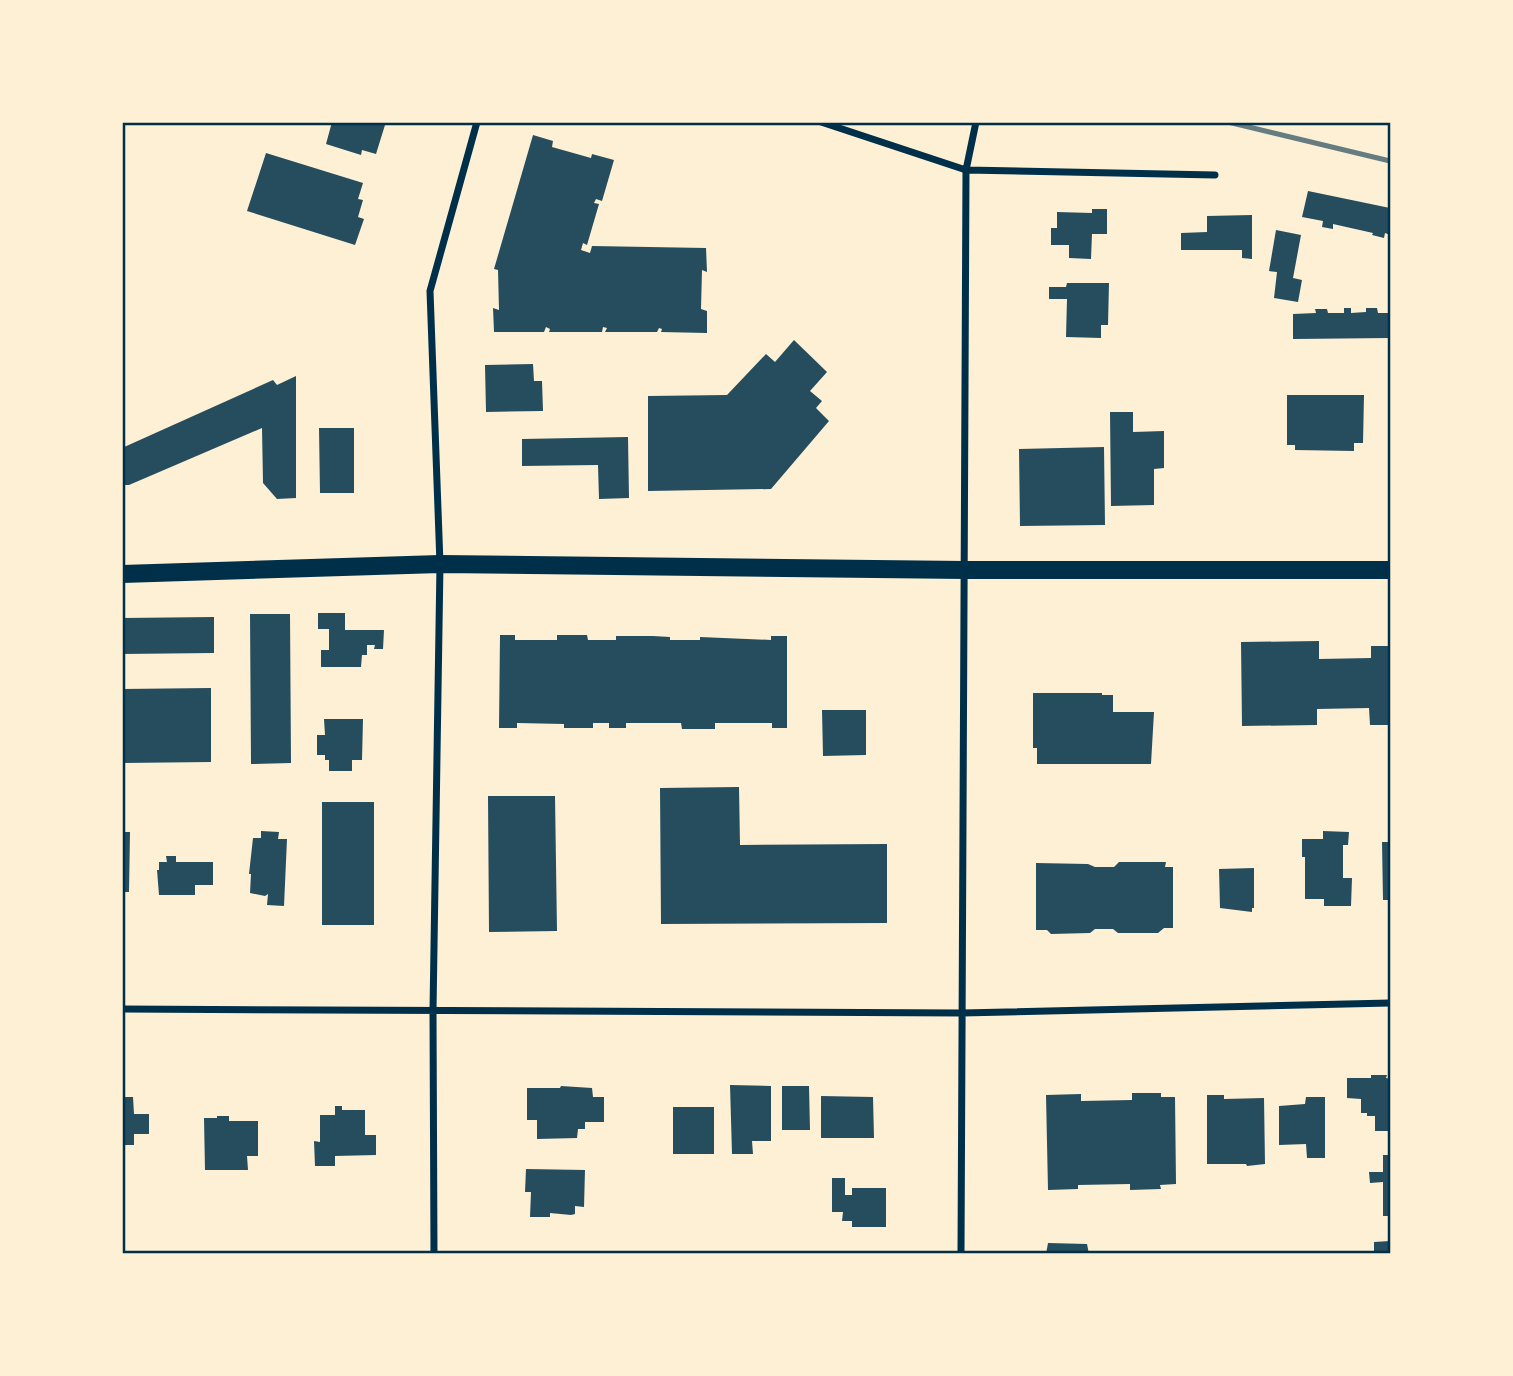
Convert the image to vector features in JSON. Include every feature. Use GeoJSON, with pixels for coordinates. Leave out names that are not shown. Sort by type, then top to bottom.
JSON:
{"type":"FeatureCollection","features":[{"type":"Feature","properties":{"kind":"main road"},"geometry":{"type":"LineString","coordinates":[[122,574],[440,565],[965,570],[1391,570]]}},
{"type":"Feature","properties":{"kind":"street"},"geometry":{"type":"LineString","coordinates":[[434,1254],[433,1011],[440,565],[430,291],[477,122]]}},
{"type":"Feature","properties":{"kind":"street"},"geometry":{"type":"LineString","coordinates":[[821,122],[965,170],[1215,175]]}},
{"type":"Feature","properties":{"kind":"street"},"geometry":{"type":"LineString","coordinates":[[961,1254],[965,170],[976,122]]}},
{"type":"Feature","properties":{"kind":"street"},"geometry":{"type":"LineString","coordinates":[[122,1009],[962,1013],[1391,1003]]}},
{"type":"Feature","properties":{"kind":"building"},"geometry":{"type":"Polygon","coordinates":[[[332,122],[377,122],[385,125],[376,154],[362,150],[361,155],[326,144],[332,122]]]}},
{"type":"Feature","properties":{"kind":"building"},"geometry":{"type":"Polygon","coordinates":[[[533,135],[553,141],[552,147],[591,158],[592,154],[614,160],[602,201],[596,199],[594,203],[599,204],[587,245],[583,243],[581,250],[590,253],[592,246],[706,248],[707,272],[702,270],[701,309],[707,311],[707,333],[661,332],[662,329],[659,328],[657,332],[605,332],[607,328],[603,327],[602,332],[549,332],[550,329],[546,327],[544,332],[494,332],[493,308],[499,310],[498,270],[494,269],[533,135]]]}},
{"type":"Feature","properties":{"kind":"building"},"geometry":{"type":"Polygon","coordinates":[[[266,153],[363,183],[358,199],[363,200],[358,217],[364,219],[355,245],[247,211],[266,153]]]}},
{"type":"Feature","properties":{"kind":"building"},"geometry":{"type":"Polygon","coordinates":[[[1308,191],[1390,208],[1390,235],[1385,233],[1384,238],[1333,224],[1333,229],[1322,227],[1323,221],[1302,217],[1308,191]]]}},
{"type":"Feature","properties":{"kind":"building"},"geometry":{"type":"Polygon","coordinates":[[[1092,209],[1107,209],[1107,234],[1092,234],[1091,259],[1069,258],[1069,245],[1051,245],[1051,228],[1057,228],[1057,212],[1092,213],[1092,209]]]}},
{"type":"Feature","properties":{"kind":"building"},"geometry":{"type":"Polygon","coordinates":[[[1252,215],[1252,259],[1242,258],[1242,250],[1181,250],[1181,233],[1207,232],[1207,216],[1252,215]]]}},
{"type":"Feature","properties":{"kind":"building"},"geometry":{"type":"Polygon","coordinates":[[[1276,230],[1301,235],[1293,278],[1302,280],[1298,302],[1274,298],[1277,272],[1269,271],[1276,230]]]}},
{"type":"Feature","properties":{"kind":"building"},"geometry":{"type":"Polygon","coordinates":[[[1067,283],[1109,283],[1108,325],[1101,325],[1101,338],[1066,337],[1067,299],[1049,299],[1049,287],[1066,287],[1067,283]]]}},
{"type":"Feature","properties":{"kind":"building"},"geometry":{"type":"Polygon","coordinates":[[[1344,308],[1351,308],[1351,313],[1377,308],[1378,313],[1390,313],[1390,338],[1293,339],[1293,314],[1316,313],[1315,309],[1327,309],[1328,313],[1344,313],[1344,308]]]}},
{"type":"Feature","properties":{"kind":"building"},"geometry":{"type":"Polygon","coordinates":[[[794,340],[827,372],[810,391],[822,401],[816,408],[829,421],[771,489],[648,491],[648,396],[727,395],[766,354],[775,362],[794,340]]]}},
{"type":"Feature","properties":{"kind":"building"},"geometry":{"type":"Polygon","coordinates":[[[533,364],[534,381],[542,381],[543,411],[486,412],[485,365],[533,364]]]}},
{"type":"Feature","properties":{"kind":"building"},"geometry":{"type":"Polygon","coordinates":[[[296,376],[296,498],[277,499],[263,483],[262,428],[129,485],[122,485],[122,448],[273,380],[277,385],[296,376]]]}},
{"type":"Feature","properties":{"kind":"building"},"geometry":{"type":"Polygon","coordinates":[[[1287,395],[1364,395],[1363,443],[1354,443],[1354,451],[1295,450],[1295,445],[1287,445],[1287,395]]]}},
{"type":"Feature","properties":{"kind":"building"},"geometry":{"type":"Polygon","coordinates":[[[1110,412],[1133,412],[1133,432],[1164,431],[1164,468],[1154,469],[1154,505],[1111,506],[1110,412]]]}},
{"type":"Feature","properties":{"kind":"building"},"geometry":{"type":"Polygon","coordinates":[[[319,428],[354,428],[354,493],[320,493],[319,428]]]}},
{"type":"Feature","properties":{"kind":"building"},"geometry":{"type":"Polygon","coordinates":[[[628,437],[629,498],[599,499],[598,465],[522,466],[522,439],[628,437]]]}},
{"type":"Feature","properties":{"kind":"building"},"geometry":{"type":"Polygon","coordinates":[[[1104,447],[1105,525],[1020,526],[1019,449],[1104,447]]]}},
{"type":"Feature","properties":{"kind":"building"},"geometry":{"type":"Polygon","coordinates":[[[318,613],[345,613],[345,630],[384,630],[383,649],[374,649],[375,645],[367,645],[367,655],[362,655],[361,667],[321,667],[321,650],[329,650],[329,629],[318,629],[318,613]]]}},
{"type":"Feature","properties":{"kind":"building"},"geometry":{"type":"Polygon","coordinates":[[[250,614],[290,614],[291,763],[251,764],[250,614]]]}},
{"type":"Feature","properties":{"kind":"building"},"geometry":{"type":"Polygon","coordinates":[[[214,617],[214,653],[122,654],[122,618],[214,617]]]}},
{"type":"Feature","properties":{"kind":"building"},"geometry":{"type":"Polygon","coordinates":[[[500,635],[515,635],[515,640],[557,640],[557,635],[587,635],[588,640],[616,640],[616,636],[653,636],[670,637],[670,640],[700,640],[700,637],[771,640],[771,636],[787,636],[787,728],[772,728],[772,723],[715,723],[715,729],[682,729],[681,723],[626,723],[626,728],[609,728],[609,723],[593,723],[593,728],[564,728],[564,724],[517,723],[517,728],[499,728],[500,635]]]}},
{"type":"Feature","properties":{"kind":"building"},"geometry":{"type":"Polygon","coordinates":[[[1319,641],[1319,659],[1371,658],[1371,646],[1390,646],[1390,725],[1370,725],[1369,708],[1317,709],[1317,725],[1242,726],[1241,642],[1319,641]]]}},
{"type":"Feature","properties":{"kind":"building"},"geometry":{"type":"Polygon","coordinates":[[[211,688],[211,762],[122,763],[122,689],[211,688]]]}},
{"type":"Feature","properties":{"kind":"building"},"geometry":{"type":"Polygon","coordinates":[[[1033,693],[1102,693],[1113,695],[1113,712],[1154,712],[1151,764],[1037,764],[1037,748],[1033,748],[1033,693]]]}},
{"type":"Feature","properties":{"kind":"building"},"geometry":{"type":"Polygon","coordinates":[[[822,710],[866,710],[866,755],[823,756],[822,710]]]}},
{"type":"Feature","properties":{"kind":"building"},"geometry":{"type":"Polygon","coordinates":[[[324,719],[363,719],[362,760],[352,760],[352,771],[329,771],[329,760],[325,760],[325,755],[317,755],[317,735],[325,735],[324,719]]]}},
{"type":"Feature","properties":{"kind":"building"},"geometry":{"type":"Polygon","coordinates":[[[739,787],[740,845],[887,844],[887,923],[661,924],[660,788],[739,787]]]}},
{"type":"Feature","properties":{"kind":"building"},"geometry":{"type":"Polygon","coordinates":[[[488,796],[555,796],[557,931],[489,932],[488,796]]]}},
{"type":"Feature","properties":{"kind":"building"},"geometry":{"type":"Polygon","coordinates":[[[322,802],[374,802],[374,925],[322,925],[322,802]]]}},
{"type":"Feature","properties":{"kind":"building"},"geometry":{"type":"Polygon","coordinates":[[[261,831],[279,832],[278,839],[287,839],[284,906],[267,905],[268,894],[265,896],[250,893],[253,838],[261,838],[261,831]]]}},
{"type":"Feature","properties":{"kind":"building"},"geometry":{"type":"Polygon","coordinates":[[[1323,831],[1349,832],[1348,845],[1343,845],[1343,878],[1352,878],[1351,906],[1324,906],[1324,899],[1305,899],[1302,839],[1323,839],[1323,831]]]}},
{"type":"Feature","properties":{"kind":"building"},"geometry":{"type":"Polygon","coordinates":[[[122,832],[130,832],[129,892],[122,892],[122,832]]]}},
{"type":"Feature","properties":{"kind":"building"},"geometry":{"type":"Polygon","coordinates":[[[1382,842],[1390,842],[1390,900],[1383,900],[1382,842]]]}},
{"type":"Feature","properties":{"kind":"building"},"geometry":{"type":"Polygon","coordinates":[[[166,856],[176,856],[176,862],[213,862],[213,885],[195,885],[195,895],[159,895],[157,870],[159,862],[167,862],[166,856]]]}},
{"type":"Feature","properties":{"kind":"building"},"geometry":{"type":"Polygon","coordinates":[[[1119,862],[1166,862],[1165,867],[1173,867],[1173,928],[1164,928],[1158,933],[1118,933],[1113,929],[1095,929],[1090,933],[1051,934],[1047,930],[1036,930],[1036,863],[1114,867],[1119,862]]]}},
{"type":"Feature","properties":{"kind":"building"},"geometry":{"type":"Polygon","coordinates":[[[1254,868],[1252,912],[1220,908],[1219,869],[1254,868]]]}},
{"type":"Feature","properties":{"kind":"building"},"geometry":{"type":"Polygon","coordinates":[[[1371,1075],[1387,1075],[1386,1078],[1390,1079],[1390,1131],[1375,1131],[1375,1116],[1361,1113],[1361,1099],[1347,1098],[1347,1078],[1371,1078],[1371,1075]]]}},
{"type":"Feature","properties":{"kind":"building"},"geometry":{"type":"Polygon","coordinates":[[[730,1085],[771,1086],[771,1141],[752,1141],[753,1154],[732,1154],[730,1085]]]}},
{"type":"Feature","properties":{"kind":"building"},"geometry":{"type":"Polygon","coordinates":[[[782,1086],[809,1086],[810,1130],[782,1130],[782,1086]]]}},
{"type":"Feature","properties":{"kind":"building"},"geometry":{"type":"Polygon","coordinates":[[[527,1088],[592,1088],[593,1097],[604,1097],[604,1122],[585,1122],[585,1129],[578,1129],[577,1138],[537,1139],[537,1120],[527,1120],[527,1088]]]}},
{"type":"Feature","properties":{"kind":"building"},"geometry":{"type":"Polygon","coordinates":[[[1132,1093],[1161,1093],[1161,1097],[1175,1097],[1176,1184],[1160,1185],[1161,1189],[1130,1190],[1130,1184],[1078,1185],[1078,1189],[1048,1190],[1046,1095],[1081,1094],[1081,1101],[1132,1100],[1132,1093]]]}},
{"type":"Feature","properties":{"kind":"building"},"geometry":{"type":"Polygon","coordinates":[[[1207,1095],[1224,1095],[1224,1099],[1264,1098],[1265,1164],[1207,1164],[1207,1095]]]}},
{"type":"Feature","properties":{"kind":"building"},"geometry":{"type":"Polygon","coordinates":[[[821,1096],[873,1097],[874,1138],[821,1138],[821,1096]]]}},
{"type":"Feature","properties":{"kind":"building"},"geometry":{"type":"Polygon","coordinates":[[[122,1097],[133,1097],[134,1114],[149,1114],[149,1134],[134,1134],[134,1145],[122,1145],[122,1097]]]}},
{"type":"Feature","properties":{"kind":"building"},"geometry":{"type":"Polygon","coordinates":[[[1306,1097],[1325,1097],[1325,1158],[1307,1158],[1306,1144],[1279,1145],[1279,1106],[1305,1104],[1306,1097]]]}},
{"type":"Feature","properties":{"kind":"building"},"geometry":{"type":"Polygon","coordinates":[[[335,1106],[342,1106],[342,1110],[365,1110],[365,1135],[376,1135],[376,1155],[335,1156],[335,1166],[315,1166],[314,1141],[320,1142],[320,1115],[335,1115],[335,1106]]]}},
{"type":"Feature","properties":{"kind":"building"},"geometry":{"type":"Polygon","coordinates":[[[673,1107],[714,1107],[714,1154],[673,1154],[673,1107]]]}},
{"type":"Feature","properties":{"kind":"building"},"geometry":{"type":"Polygon","coordinates":[[[229,1116],[229,1121],[258,1121],[258,1156],[247,1156],[248,1170],[205,1170],[204,1118],[229,1116]]]}},
{"type":"Feature","properties":{"kind":"building"},"geometry":{"type":"Polygon","coordinates":[[[1383,1155],[1390,1155],[1390,1216],[1383,1216],[1383,1182],[1370,1183],[1369,1172],[1383,1172],[1383,1155]]]}},
{"type":"Feature","properties":{"kind":"building"},"geometry":{"type":"Polygon","coordinates":[[[526,1169],[585,1170],[584,1207],[575,1206],[575,1214],[571,1215],[550,1213],[550,1217],[530,1217],[531,1192],[525,1192],[526,1169]]]}},
{"type":"Feature","properties":{"kind":"building"},"geometry":{"type":"Polygon","coordinates":[[[832,1178],[845,1178],[845,1195],[852,1195],[852,1188],[886,1188],[886,1227],[852,1227],[852,1221],[842,1221],[843,1212],[832,1212],[832,1178]]]}},
{"type":"Feature","properties":{"kind":"building"},"geometry":{"type":"Polygon","coordinates":[[[1390,1241],[1390,1254],[1374,1254],[1374,1242],[1390,1241]]]}},
{"type":"Feature","properties":{"kind":"building"},"geometry":{"type":"Polygon","coordinates":[[[1048,1243],[1087,1244],[1089,1254],[1046,1254],[1048,1243]]]}},
{"type":"Feature","properties":{"kind":"railway"},"geometry":{"type":"LineString","coordinates":[[1228,122],[1390,161]]}}]}
